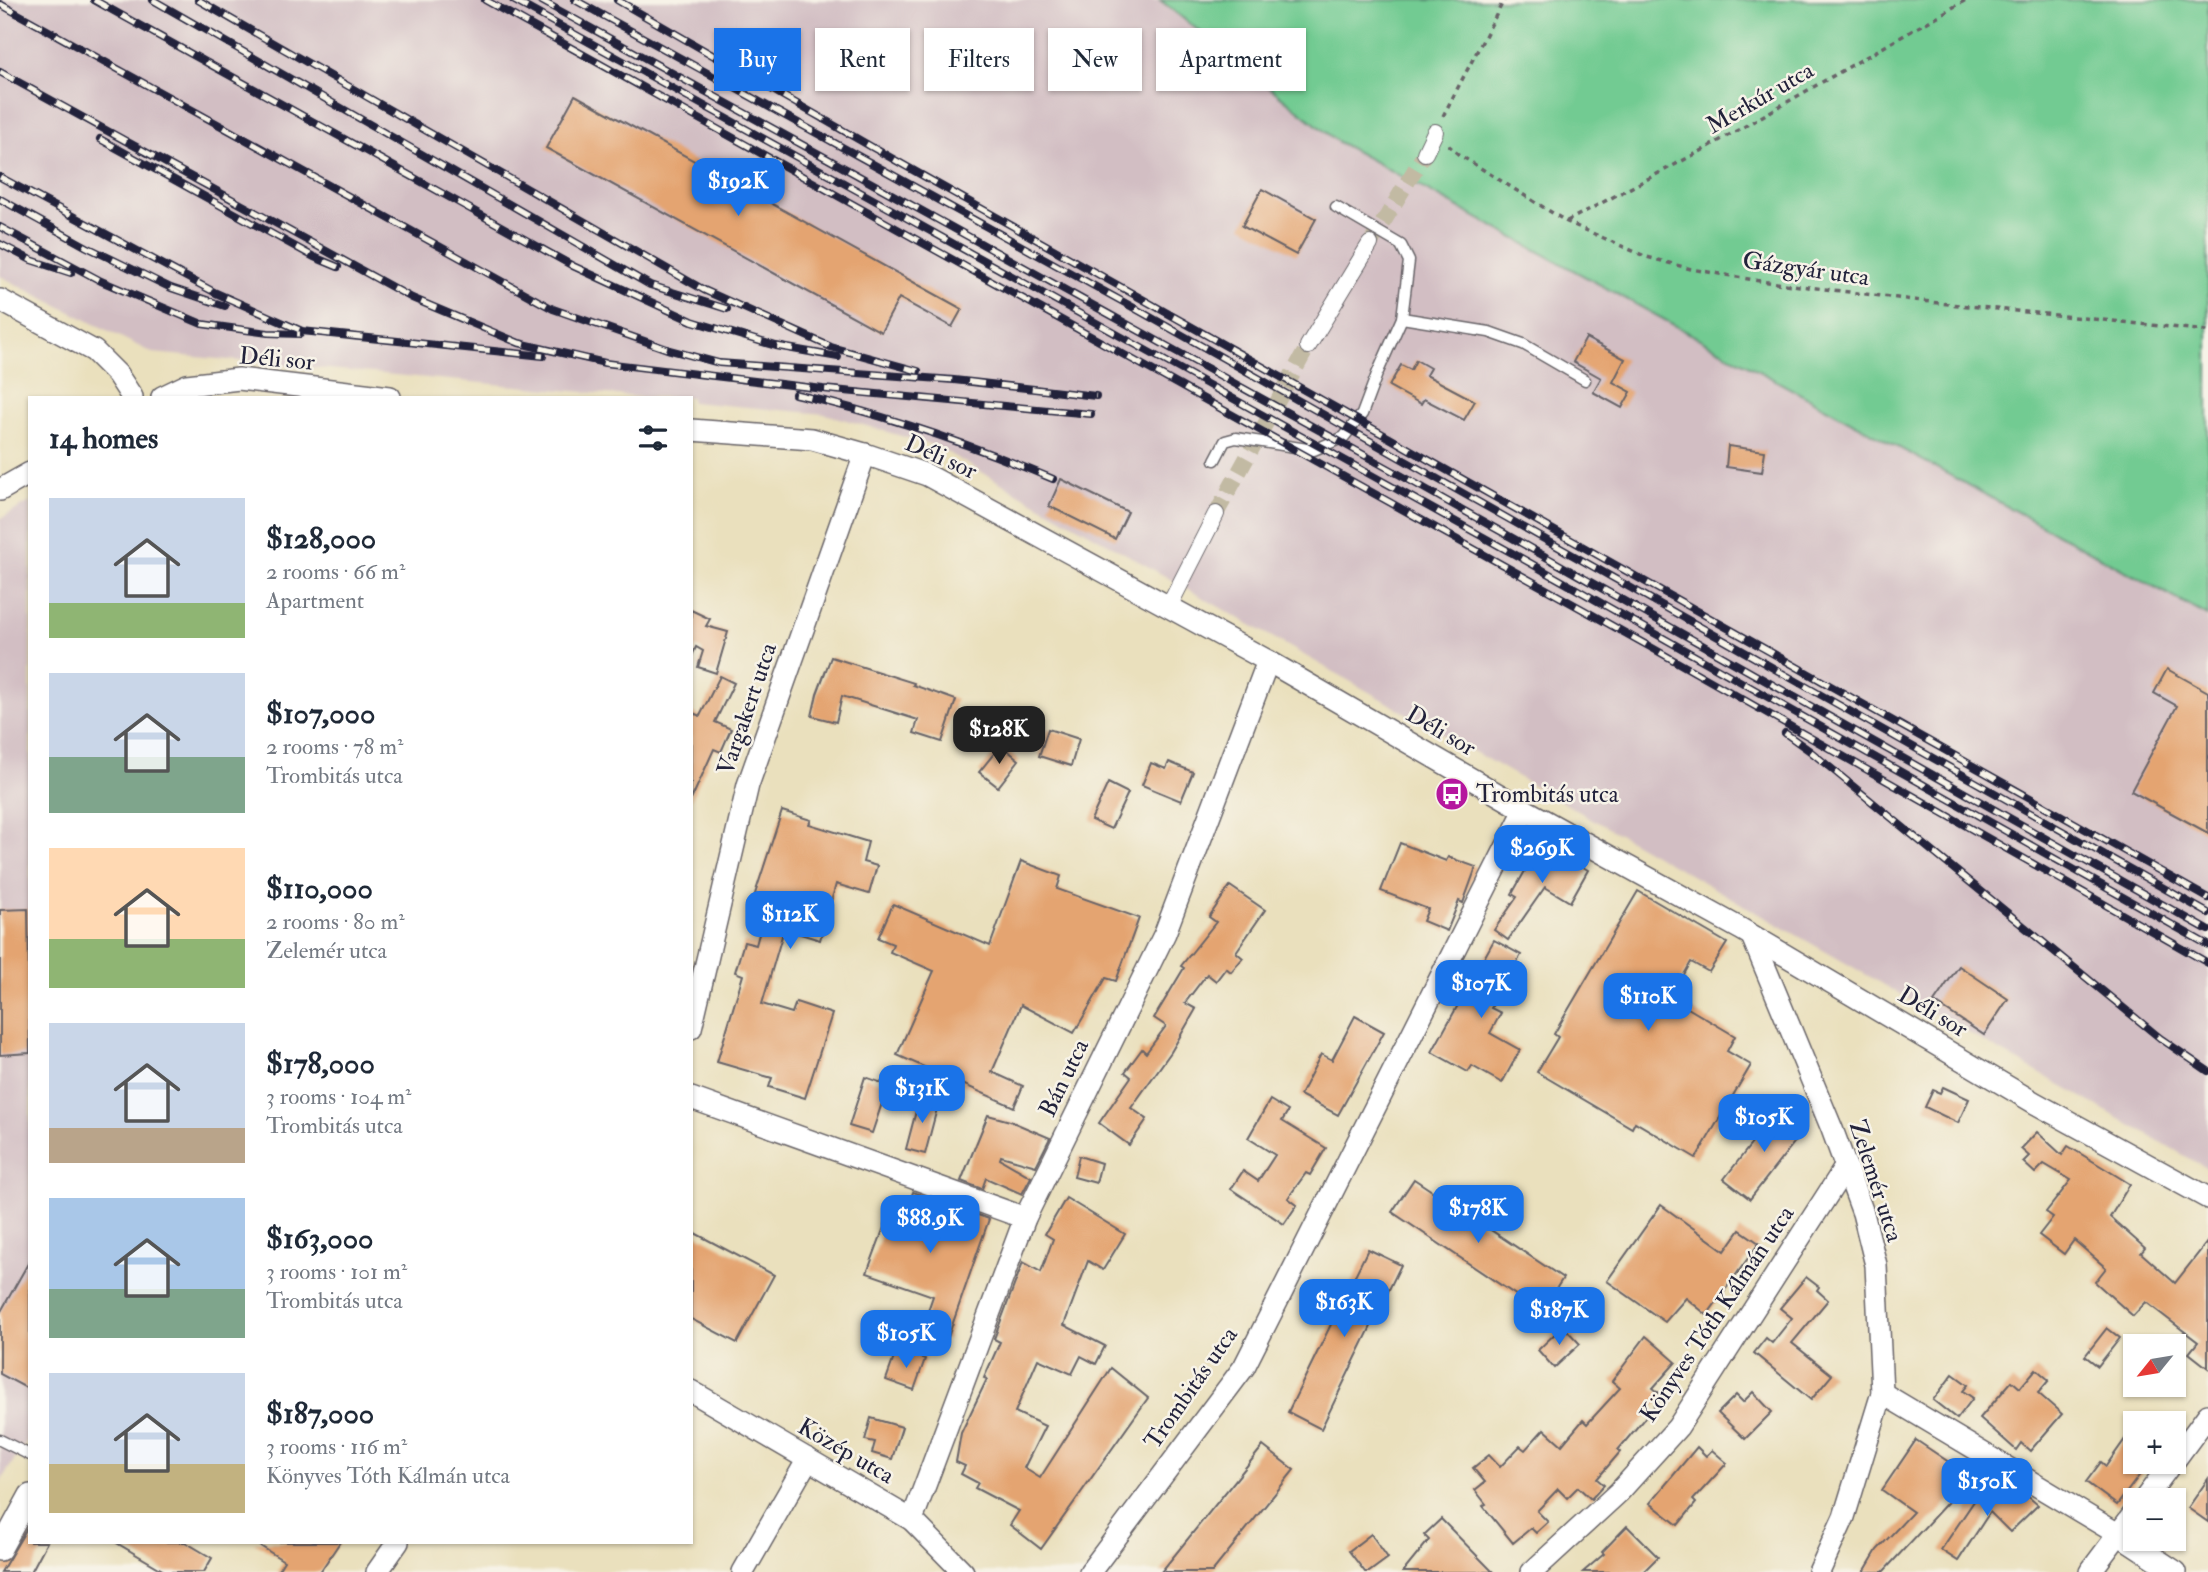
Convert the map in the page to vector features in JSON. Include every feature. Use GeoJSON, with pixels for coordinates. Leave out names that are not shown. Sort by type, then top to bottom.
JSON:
{"type":"FeatureCollection","features":[{"type":"Feature","properties":{"kind":"street"},"geometry":{"type":"LineString","coordinates":[[1425,153],[1435,132]]}},
{"type":"Feature","properties":{"kind":"street"},"geometry":{"type":"LineString","coordinates":[[1308,346],[1370,244]]}},
{"type":"Feature","properties":{"kind":"street"},"geometry":{"type":"LineString","coordinates":[[0,300],[94,351],[117,374],[131,396]]}},
{"type":"Feature","properties":{"kind":"street","name":"Déli sor"},"geometry":{"type":"LineString","coordinates":[[164,396],[187,385],[239,379],[382,396]]}},
{"type":"Feature","properties":{"kind":"street","name":"Déli sor"},"geometry":{"type":"LineString","coordinates":[[693,430],[812,439],[927,475],[1268,661],[1525,810],[1752,936],[2035,1103],[2208,1198]]}},
{"type":"Feature","properties":{"kind":"street","name":"Vargakert utca"},"geometry":{"type":"LineString","coordinates":[[693,1019],[748,785],[865,454]]}},
{"type":"Feature","properties":{"kind":"street"},"geometry":{"type":"LineString","coordinates":[[0,490],[28,474]]}},
{"type":"Feature","properties":{"kind":"street"},"geometry":{"type":"LineString","coordinates":[[1169,606],[1216,514]]}},
{"type":"Feature","properties":{"kind":"street","name":"Bán utca"},"geometry":{"type":"LineString","coordinates":[[912,1520],[1025,1218],[1165,933],[1268,661]]}},
{"type":"Feature","properties":{"kind":"street","name":"Trombitás utca"},"geometry":{"type":"LineString","coordinates":[[1090,1572],[1244,1367],[1525,810]]}},
{"type":"Feature","properties":{"kind":"street","name":"Zelemér utca"},"geometry":{"type":"LineString","coordinates":[[1752,936],[1846,1166],[1863,1213],[1876,1265],[1882,1393],[1844,1517],[1819,1572]]}},
{"type":"Feature","properties":{"kind":"street"},"geometry":{"type":"LineString","coordinates":[[693,1099],[1025,1218]]}},
{"type":"Feature","properties":{"kind":"street","name":"Könyves Tóth Kálmán utca"},"geometry":{"type":"LineString","coordinates":[[1532,1572],[1619,1492],[1678,1427],[1846,1166]]}},
{"type":"Feature","properties":{"kind":"street","name":"Közép utca"},"geometry":{"type":"LineString","coordinates":[[693,1392],[912,1520],[962,1572]]}},
{"type":"Feature","properties":{"kind":"street"},"geometry":{"type":"LineString","coordinates":[[1882,1393],[2118,1534],[2176,1572]]}},
{"type":"Feature","properties":{"kind":"street"},"geometry":{"type":"LineString","coordinates":[[2186,1444],[2208,1415]]}},
{"type":"Feature","properties":{"kind":"street"},"geometry":{"type":"LineString","coordinates":[[743,1572],[808,1459]]}},
{"type":"Feature","properties":{"kind":"street"},"geometry":{"type":"LineString","coordinates":[[0,1550],[28,1499]]}},
{"type":"Feature","properties":{"kind":"street"},"geometry":{"type":"LineString","coordinates":[[2090,1572],[2123,1528]]}},
{"type":"Feature","properties":{"kind":"street"},"geometry":{"type":"LineString","coordinates":[[377,1572],[397,1544]]}},
{"type":"Feature","properties":{"kind":"lane"},"geometry":{"type":"LineString","coordinates":[[1215,460],[1225,441],[1236,438],[1314,450],[1344,437],[1362,414],[1402,318],[1409,261],[1401,245],[1336,207]]}},
{"type":"Feature","properties":{"kind":"lane"},"geometry":{"type":"LineString","coordinates":[[1402,318],[1489,332],[1523,344],[1585,380]]}},
{"type":"Feature","properties":{"kind":"lane"},"geometry":{"type":"LineString","coordinates":[[0,1440],[28,1454]]}},
{"type":"Feature","properties":{"kind":"path"},"geometry":{"type":"LineString","coordinates":[[1435,132],[1504,0]]}},
{"type":"Feature","properties":{"kind":"path","name":"Merkúr utca"},"geometry":{"type":"LineString","coordinates":[[1567,222],[1703,150],[1966,0]]}},
{"type":"Feature","properties":{"kind":"path","name":"Gázgyár utca"},"geometry":{"type":"LineString","coordinates":[[1435,132],[1458,154],[1567,222],[1647,257],[1692,270],[1930,302],[2208,331]]}},
{"type":"Feature","properties":{"kind":"shaded area"},"geometry":{"type":"Polygon","coordinates":[[[0,0],[1160,0],[1195,28],[1156,28],[1156,91],[1274,91],[1338,142],[2208,616],[2208,1169],[936,446],[825,414],[693,402],[693,396],[627,396],[152,353],[0,276],[0,0]]]}},
{"type":"Feature","properties":{"kind":"shaded area"},"geometry":{"type":"Polygon","coordinates":[[[28,503],[28,1439],[0,1482],[0,519],[28,503]]]}},
{"type":"Feature","properties":{"kind":"green space"},"geometry":{"type":"Polygon","coordinates":[[[1160,0],[2208,0],[2208,616],[1338,142],[1274,91],[1306,91],[1306,28],[1195,28],[1160,0]]]}},
{"type":"Feature","properties":{"kind":"building"},"geometry":{"type":"Polygon","coordinates":[[[575,95],[962,309],[952,327],[899,298],[881,332],[546,148],[575,95]]]}},
{"type":"Feature","properties":{"kind":"building"},"geometry":{"type":"Polygon","coordinates":[[[1262,189],[1316,219],[1296,255],[1242,226],[1262,189]]]}},
{"type":"Feature","properties":{"kind":"building"},"geometry":{"type":"Polygon","coordinates":[[[1586,338],[1625,359],[1613,382],[1631,392],[1622,408],[1593,392],[1601,378],[1573,362],[1586,338]]]}},
{"type":"Feature","properties":{"kind":"building"},"geometry":{"type":"Polygon","coordinates":[[[1416,360],[1430,368],[1426,375],[1475,401],[1464,420],[1424,399],[1421,404],[1389,386],[1401,365],[1411,370],[1416,360]]]}},
{"type":"Feature","properties":{"kind":"building"},"geometry":{"type":"Polygon","coordinates":[[[1728,446],[1765,451],[1762,472],[1726,467],[1728,446]]]}},
{"type":"Feature","properties":{"kind":"building"},"geometry":{"type":"Polygon","coordinates":[[[1061,479],[1128,512],[1115,539],[1049,506],[1061,479]]]}},
{"type":"Feature","properties":{"kind":"building"},"geometry":{"type":"Polygon","coordinates":[[[693,611],[710,619],[706,626],[728,632],[716,673],[698,667],[703,651],[696,647],[693,654],[693,611]]]}},
{"type":"Feature","properties":{"kind":"building"},"geometry":{"type":"Polygon","coordinates":[[[831,657],[914,683],[913,685],[956,700],[942,742],[914,733],[918,720],[842,696],[836,722],[812,716],[831,657]]]}},
{"type":"Feature","properties":{"kind":"building"},"geometry":{"type":"Polygon","coordinates":[[[2167,669],[2208,692],[2208,833],[2131,791],[2177,706],[2154,693],[2167,669]]]}},
{"type":"Feature","properties":{"kind":"building"},"geometry":{"type":"Polygon","coordinates":[[[720,676],[734,683],[715,722],[731,729],[721,752],[714,749],[693,796],[693,713],[700,716],[720,676]]]}},
{"type":"Feature","properties":{"kind":"building"},"geometry":{"type":"Polygon","coordinates":[[[1048,729],[1079,739],[1071,766],[1039,756],[1048,729]]]}},
{"type":"Feature","properties":{"kind":"building"},"geometry":{"type":"Polygon","coordinates":[[[1001,745],[1019,760],[998,787],[979,772],[1001,745]]]}},
{"type":"Feature","properties":{"kind":"building"},"geometry":{"type":"Polygon","coordinates":[[[1169,762],[1193,772],[1181,801],[1142,785],[1151,763],[1166,769],[1169,762]]]}},
{"type":"Feature","properties":{"kind":"building"},"geometry":{"type":"Polygon","coordinates":[[[1108,783],[1128,793],[1111,829],[1091,820],[1108,783]]]}},
{"type":"Feature","properties":{"kind":"building"},"geometry":{"type":"Polygon","coordinates":[[[782,811],[811,820],[809,824],[868,842],[863,862],[877,866],[869,894],[836,884],[820,940],[784,929],[762,1004],[792,1013],[796,1002],[832,1014],[805,1098],[769,1087],[772,1078],[717,1062],[743,975],[735,972],[744,942],[756,945],[769,898],[755,894],[782,811]]]}},
{"type":"Feature","properties":{"kind":"building"},"geometry":{"type":"Polygon","coordinates":[[[1400,843],[1446,861],[1448,857],[1476,867],[1463,903],[1459,901],[1447,931],[1423,921],[1428,909],[1381,891],[1400,843]]]}},
{"type":"Feature","properties":{"kind":"building"},"geometry":{"type":"Polygon","coordinates":[[[1541,843],[1588,870],[1570,902],[1545,887],[1508,940],[1494,930],[1517,897],[1512,894],[1541,843]]]}},
{"type":"Feature","properties":{"kind":"building"},"geometry":{"type":"Polygon","coordinates":[[[1021,861],[1061,876],[1057,889],[1139,918],[1116,981],[1106,978],[1074,1033],[1021,1005],[992,1072],[1023,1086],[1014,1107],[897,1055],[934,971],[890,952],[893,944],[878,938],[893,904],[990,946],[1021,861]]]}},
{"type":"Feature","properties":{"kind":"building"},"geometry":{"type":"Polygon","coordinates":[[[1230,886],[1265,910],[1236,952],[1243,958],[1231,972],[1226,968],[1216,981],[1207,974],[1185,1003],[1196,1009],[1171,1052],[1131,1108],[1147,1119],[1129,1145],[1099,1123],[1131,1077],[1125,1072],[1142,1049],[1146,1053],[1166,1026],[1154,1018],[1184,968],[1181,966],[1216,922],[1209,917],[1230,886]]]}},
{"type":"Feature","properties":{"kind":"building"},"geometry":{"type":"Polygon","coordinates":[[[1638,891],[1727,943],[1709,972],[1691,962],[1671,998],[1735,1036],[1727,1051],[1751,1065],[1696,1158],[1635,1122],[1632,1128],[1537,1072],[1558,1037],[1554,1034],[1638,891]]]}},
{"type":"Feature","properties":{"kind":"building"},"geometry":{"type":"Polygon","coordinates":[[[28,909],[28,1053],[0,1055],[0,910],[28,909]]]}},
{"type":"Feature","properties":{"kind":"building"},"geometry":{"type":"Polygon","coordinates":[[[1494,940],[1521,955],[1491,1008],[1501,1013],[1490,1033],[1520,1050],[1502,1083],[1472,1066],[1468,1072],[1432,1052],[1494,940]]]}},
{"type":"Feature","properties":{"kind":"building"},"geometry":{"type":"Polygon","coordinates":[[[1959,966],[2008,999],[1984,1035],[1934,1002],[1959,966]]]}},
{"type":"Feature","properties":{"kind":"building"},"geometry":{"type":"Polygon","coordinates":[[[1355,1016],[1384,1032],[1338,1115],[1300,1095],[1321,1054],[1332,1060],[1355,1016]]]}},
{"type":"Feature","properties":{"kind":"building"},"geometry":{"type":"Polygon","coordinates":[[[865,1077],[888,1085],[872,1133],[849,1126],[865,1077]]]}},
{"type":"Feature","properties":{"kind":"building"},"geometry":{"type":"Polygon","coordinates":[[[1943,1087],[1969,1099],[1958,1123],[1925,1107],[1933,1090],[1940,1093],[1943,1087]]]}},
{"type":"Feature","properties":{"kind":"building"},"geometry":{"type":"Polygon","coordinates":[[[920,1096],[939,1101],[925,1154],[906,1149],[920,1096]]]}},
{"type":"Feature","properties":{"kind":"building"},"geometry":{"type":"Polygon","coordinates":[[[1270,1100],[1288,1111],[1282,1121],[1326,1148],[1310,1175],[1306,1173],[1288,1198],[1297,1205],[1284,1224],[1231,1189],[1243,1171],[1258,1181],[1275,1155],[1248,1138],[1270,1100]]]}},
{"type":"Feature","properties":{"kind":"building"},"geometry":{"type":"Polygon","coordinates":[[[1778,1110],[1804,1130],[1750,1199],[1724,1179],[1778,1110]]]}},
{"type":"Feature","properties":{"kind":"building"},"geometry":{"type":"Polygon","coordinates":[[[988,1115],[1050,1138],[1036,1166],[1001,1156],[1000,1159],[1031,1177],[1022,1194],[986,1178],[982,1189],[961,1181],[988,1115]]]}},
{"type":"Feature","properties":{"kind":"building"},"geometry":{"type":"Polygon","coordinates":[[[2037,1132],[2062,1155],[2068,1146],[2130,1184],[2110,1217],[2145,1248],[2141,1253],[2175,1283],[2208,1241],[2208,1368],[2189,1353],[2198,1342],[2146,1302],[2133,1316],[2095,1282],[2106,1268],[2074,1240],[2064,1254],[2039,1235],[2053,1217],[2046,1212],[2071,1180],[2044,1164],[2035,1173],[2023,1162],[2029,1156],[2021,1149],[2037,1132]]]}},
{"type":"Feature","properties":{"kind":"building"},"geometry":{"type":"Polygon","coordinates":[[[1079,1156],[1101,1163],[1096,1183],[1074,1177],[1079,1156]]]}},
{"type":"Feature","properties":{"kind":"building"},"geometry":{"type":"Polygon","coordinates":[[[1414,1179],[1563,1278],[1541,1312],[1392,1212],[1414,1179]]]}},
{"type":"Feature","properties":{"kind":"building"},"geometry":{"type":"Polygon","coordinates":[[[913,1192],[989,1219],[947,1340],[921,1331],[933,1296],[867,1273],[895,1198],[909,1203],[913,1192]]]}},
{"type":"Feature","properties":{"kind":"building"},"geometry":{"type":"Polygon","coordinates":[[[1066,1198],[1125,1234],[1103,1270],[1088,1261],[1064,1325],[1105,1346],[1096,1364],[1081,1356],[1072,1374],[1038,1359],[1015,1412],[1045,1426],[1024,1468],[1040,1478],[1111,1368],[1148,1398],[1041,1549],[1010,1525],[1019,1511],[975,1488],[978,1483],[961,1474],[965,1466],[956,1462],[961,1433],[987,1379],[984,1378],[1000,1342],[994,1339],[1023,1262],[1041,1272],[1053,1239],[1045,1234],[1066,1198]]]}},
{"type":"Feature","properties":{"kind":"building"},"geometry":{"type":"Polygon","coordinates":[[[1661,1205],[1725,1251],[1740,1230],[1759,1243],[1707,1315],[1686,1298],[1665,1322],[1607,1281],[1661,1205]]]}},
{"type":"Feature","properties":{"kind":"building"},"geometry":{"type":"Polygon","coordinates":[[[693,1232],[774,1275],[737,1343],[693,1320],[693,1232]]]}},
{"type":"Feature","properties":{"kind":"building"},"geometry":{"type":"Polygon","coordinates":[[[1368,1249],[1401,1265],[1321,1429],[1288,1412],[1368,1249]]]}},
{"type":"Feature","properties":{"kind":"building"},"geometry":{"type":"Polygon","coordinates":[[[28,1264],[28,1389],[0,1374],[0,1313],[28,1264]]]}},
{"type":"Feature","properties":{"kind":"building"},"geometry":{"type":"Polygon","coordinates":[[[1806,1277],[1819,1287],[1817,1290],[1828,1300],[1792,1343],[1832,1375],[1811,1400],[1754,1353],[1766,1338],[1772,1343],[1792,1318],[1780,1308],[1806,1277]]]}},
{"type":"Feature","properties":{"kind":"building"},"geometry":{"type":"Polygon","coordinates":[[[1563,1326],[1580,1344],[1554,1368],[1538,1350],[1563,1326]]]}},
{"type":"Feature","properties":{"kind":"building"},"geometry":{"type":"Polygon","coordinates":[[[2107,1328],[2120,1338],[2098,1366],[2085,1356],[2107,1328]]]}},
{"type":"Feature","properties":{"kind":"building"},"geometry":{"type":"Polygon","coordinates":[[[1646,1336],[1676,1362],[1653,1388],[1663,1396],[1597,1479],[1604,1485],[1591,1499],[1578,1487],[1567,1498],[1558,1489],[1537,1511],[1548,1522],[1536,1533],[1531,1528],[1513,1543],[1483,1506],[1486,1504],[1475,1490],[1485,1482],[1473,1468],[1489,1455],[1500,1467],[1520,1446],[1525,1450],[1544,1429],[1562,1445],[1583,1420],[1587,1424],[1620,1388],[1612,1381],[1646,1336]]]}},
{"type":"Feature","properties":{"kind":"building"},"geometry":{"type":"Polygon","coordinates":[[[897,1349],[925,1359],[914,1390],[886,1380],[897,1349]]]}},
{"type":"Feature","properties":{"kind":"building"},"geometry":{"type":"Polygon","coordinates":[[[2036,1369],[2049,1380],[2038,1393],[2062,1414],[2030,1451],[2021,1443],[2016,1450],[1980,1418],[2012,1381],[2020,1388],[2036,1369]]]}},
{"type":"Feature","properties":{"kind":"building"},"geometry":{"type":"Polygon","coordinates":[[[1953,1374],[1968,1385],[1963,1391],[1973,1398],[1957,1419],[1933,1400],[1953,1374]]]}},
{"type":"Feature","properties":{"kind":"building"},"geometry":{"type":"Polygon","coordinates":[[[1753,1392],[1772,1412],[1745,1439],[1718,1413],[1736,1395],[1743,1402],[1753,1392]]]}},
{"type":"Feature","properties":{"kind":"building"},"geometry":{"type":"Polygon","coordinates":[[[871,1418],[902,1427],[892,1459],[872,1453],[875,1442],[865,1440],[871,1418]]]}},
{"type":"Feature","properties":{"kind":"building"},"geometry":{"type":"Polygon","coordinates":[[[1916,1440],[1971,1477],[1883,1572],[1864,1572],[1877,1550],[1913,1512],[1882,1490],[1916,1440]]]}},
{"type":"Feature","properties":{"kind":"building"},"geometry":{"type":"Polygon","coordinates":[[[2123,1442],[2123,1474],[2140,1474],[2130,1488],[2123,1488],[2123,1497],[2117,1505],[2086,1482],[2101,1462],[2106,1466],[2123,1442]]]}},
{"type":"Feature","properties":{"kind":"building"},"geometry":{"type":"Polygon","coordinates":[[[1263,1446],[1294,1470],[1212,1572],[1161,1572],[1263,1446]]]}},
{"type":"Feature","properties":{"kind":"building"},"geometry":{"type":"Polygon","coordinates":[[[1697,1447],[1706,1456],[1712,1450],[1727,1463],[1693,1500],[1696,1503],[1678,1525],[1650,1503],[1697,1447]]]}},
{"type":"Feature","properties":{"kind":"building"},"geometry":{"type":"Polygon","coordinates":[[[2208,1479],[2208,1522],[2188,1508],[2208,1479]]]}},
{"type":"Feature","properties":{"kind":"building"},"geometry":{"type":"Polygon","coordinates":[[[1987,1482],[2015,1504],[2025,1494],[2038,1505],[2010,1532],[1990,1512],[1958,1561],[1941,1550],[1987,1482]]]}},
{"type":"Feature","properties":{"kind":"building"},"geometry":{"type":"Polygon","coordinates":[[[1441,1519],[1493,1572],[1403,1572],[1429,1540],[1424,1535],[1441,1519]]]}},
{"type":"Feature","properties":{"kind":"building"},"geometry":{"type":"Polygon","coordinates":[[[28,1526],[28,1544],[46,1544],[31,1572],[1,1572],[28,1526]]]}},
{"type":"Feature","properties":{"kind":"building"},"geometry":{"type":"Polygon","coordinates":[[[1627,1526],[1658,1557],[1643,1572],[1583,1572],[1604,1554],[1602,1552],[1627,1526]]]}},
{"type":"Feature","properties":{"kind":"building"},"geometry":{"type":"Polygon","coordinates":[[[1371,1534],[1388,1558],[1365,1572],[1349,1551],[1371,1534]]]}},
{"type":"Feature","properties":{"kind":"building"},"geometry":{"type":"Polygon","coordinates":[[[118,1544],[188,1544],[212,1558],[204,1572],[166,1572],[118,1544]]]}},
{"type":"Feature","properties":{"kind":"building"},"geometry":{"type":"Polygon","coordinates":[[[257,1544],[339,1544],[320,1572],[277,1572],[284,1561],[257,1544]]]}},
{"type":"Feature","properties":{"kind":"tunnel"},"geometry":{"type":"LineString","coordinates":[[1370,244],[1425,153]]}},
{"type":"Feature","properties":{"kind":"tunnel"},"geometry":{"type":"LineString","coordinates":[[1216,514],[1308,346]]}},
{"type":"Feature","properties":{"kind":"railway"},"geometry":{"type":"LineString","coordinates":[[94,0],[573,266],[692,321],[776,346],[838,357]]}},
{"type":"Feature","properties":{"kind":"railway"},"geometry":{"type":"LineString","coordinates":[[153,0],[650,285],[727,309]]}},
{"type":"Feature","properties":{"kind":"railway"},"geometry":{"type":"LineString","coordinates":[[198,0],[704,290],[831,347],[918,371]]}},
{"type":"Feature","properties":{"kind":"railway"},"geometry":{"type":"LineString","coordinates":[[485,0],[1654,649],[2208,963]]}},
{"type":"Feature","properties":{"kind":"railway"},"geometry":{"type":"LineString","coordinates":[[513,0],[1523,559],[2208,945]]}},
{"type":"Feature","properties":{"kind":"railway"},"geometry":{"type":"LineString","coordinates":[[540,0],[1413,482],[2208,930]]}},
{"type":"Feature","properties":{"kind":"railway"},"geometry":{"type":"LineString","coordinates":[[575,0],[1136,309],[2208,913]]}},
{"type":"Feature","properties":{"kind":"railway"},"geometry":{"type":"LineString","coordinates":[[617,0],[870,146],[2208,898]]}},
{"type":"Feature","properties":{"kind":"railway"},"geometry":{"type":"LineString","coordinates":[[0,4],[553,309],[670,350],[719,363],[954,380],[1096,396]]}},
{"type":"Feature","properties":{"kind":"railway"},"geometry":{"type":"LineString","coordinates":[[0,72],[412,298],[519,343],[605,363],[823,389],[1091,414]]}},
{"type":"Feature","properties":{"kind":"railway"},"geometry":{"type":"LineString","coordinates":[[100,139],[314,257],[338,267]]}},
{"type":"Feature","properties":{"kind":"railway"},"geometry":{"type":"LineString","coordinates":[[0,177],[216,293],[302,331],[543,356]]}},
{"type":"Feature","properties":{"kind":"railway"},"geometry":{"type":"LineString","coordinates":[[0,199],[87,247],[171,288],[225,306]]}},
{"type":"Feature","properties":{"kind":"railway"},"geometry":{"type":"LineString","coordinates":[[0,227],[101,281],[202,324],[268,333],[300,334]]}},
{"type":"Feature","properties":{"kind":"railway"},"geometry":{"type":"LineString","coordinates":[[0,244],[31,260],[71,273]]}},
{"type":"Feature","properties":{"kind":"railway"},"geometry":{"type":"LineString","coordinates":[[795,394],[926,431],[1053,479]]}},
{"type":"Feature","properties":{"kind":"railway"},"geometry":{"type":"LineString","coordinates":[[1785,733],[2160,1038],[2208,1071]]}},
{"type":"Feature","properties":{"kind":"place","name":"Trombitás utca"},"geometry":{"type":"Point","coordinates":[1452,794]}}]}
